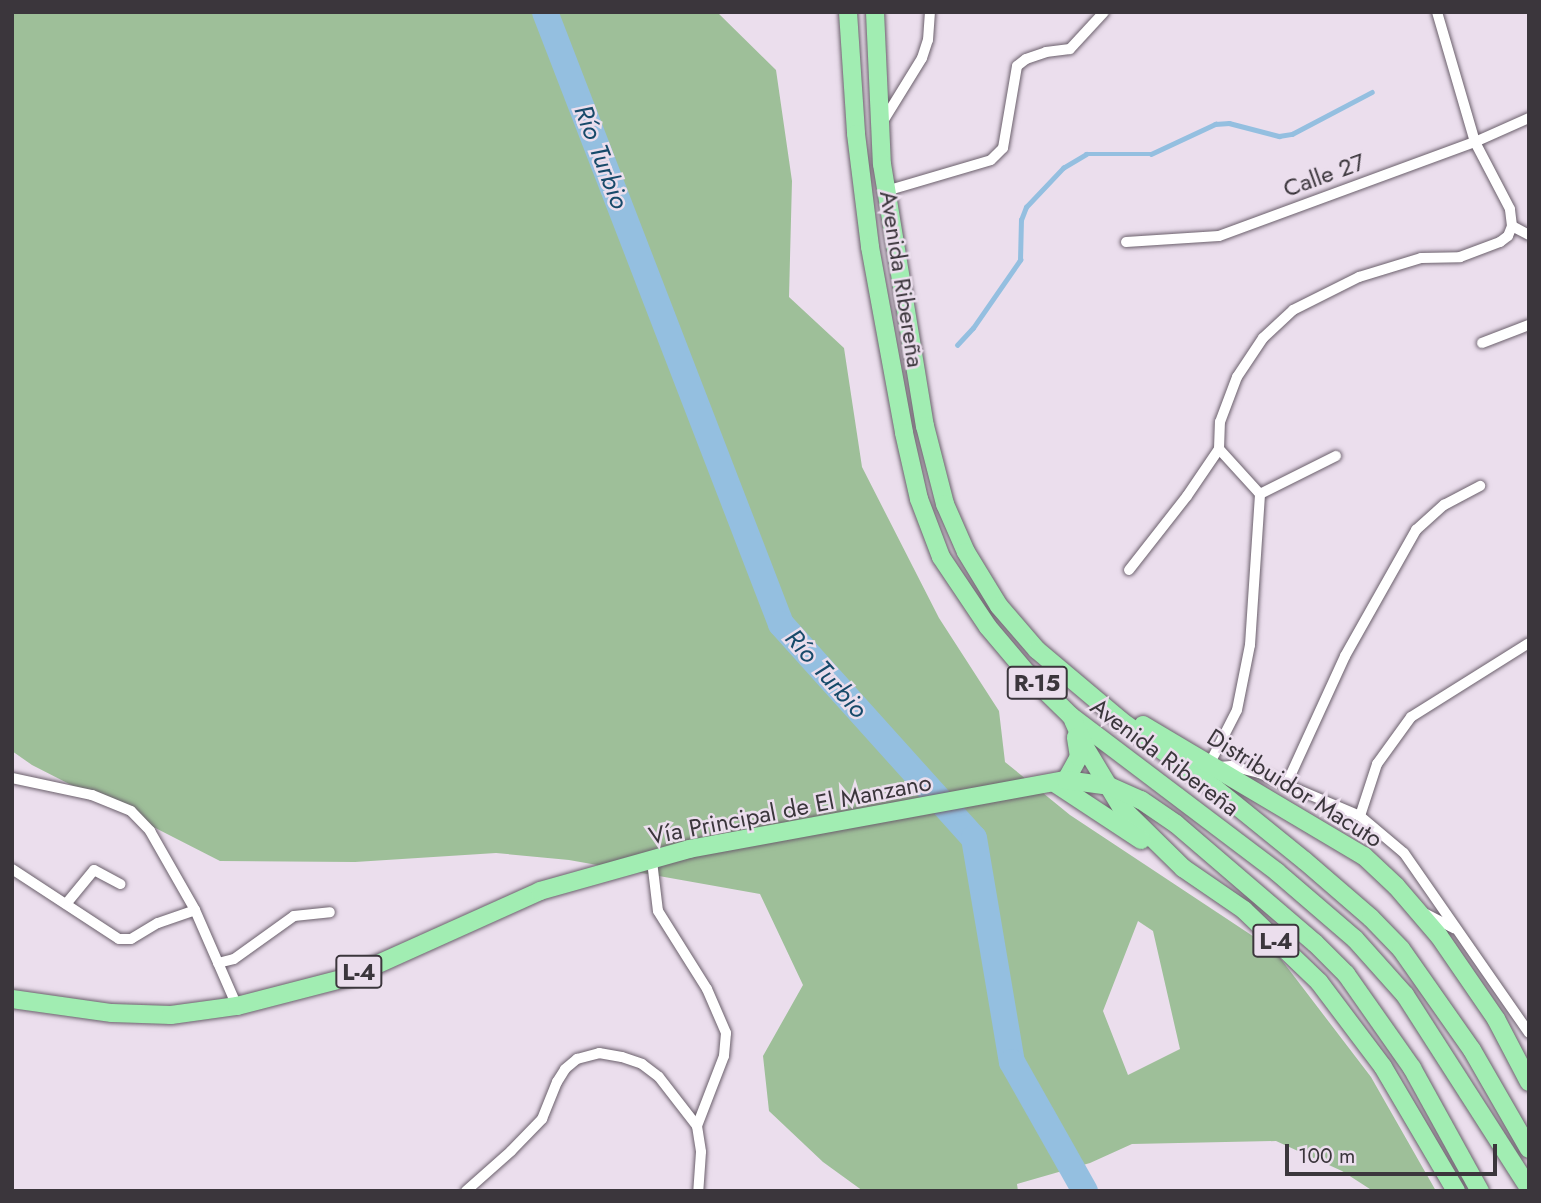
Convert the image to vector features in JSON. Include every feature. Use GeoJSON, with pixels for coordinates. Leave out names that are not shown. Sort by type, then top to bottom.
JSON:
{"type":"FeatureCollection","features":[{"type":"Feature","properties":{"kind":"main road","name":"Avenida Ribereña"},"geometry":{"type":"LineString","coordinates":[[848,12],[856,134],[870,247],[889,356],[919,499],[941,557],[959,587],[1026,672],[1071,716],[1276,872],[1355,939],[1405,995],[1529,1188]]}},
{"type":"Feature","properties":{"kind":"main road","name":"Avenida Ribereña"},"geometry":{"type":"LineString","coordinates":[[875,12],[886,191],[925,426],[945,504],[966,552],[999,606],[1037,650],[1103,705],[1216,789],[1371,918],[1401,949],[1472,1050],[1529,1149]]}},
{"type":"Feature","properties":{"kind":"main road","name":"Distribuidor Macuto"},"geometry":{"type":"LineString","coordinates":[[1103,705],[1214,765],[1364,856],[1439,936],[1496,1019],[1529,1082]]}},
{"type":"Feature","properties":{"kind":"main road"},"geometry":{"type":"LineString","coordinates":[[1071,716],[1079,758],[1059,783],[1183,868]]}},
{"type":"Feature","properties":{"kind":"main road","name":"L-4"},"geometry":{"type":"LineString","coordinates":[[1071,716],[1086,749],[1121,807],[1183,868],[1244,910],[1319,982],[1383,1067],[1455,1191]]}},
{"type":"Feature","properties":{"kind":"main road","name":"Vía Principal de El Manzano"},"geometry":{"type":"LineString","coordinates":[[12,999],[112,1013],[170,1015],[237,1006],[349,977],[540,891],[690,849],[1059,783],[1109,786],[1141,800],[1176,824],[1315,943],[1346,974],[1412,1068],[1480,1191]]}},
{"type":"Feature","properties":{"kind":"street"},"geometry":{"type":"LineString","coordinates":[[880,125],[922,58],[930,12]]}},
{"type":"Feature","properties":{"kind":"street"},"geometry":{"type":"LineString","coordinates":[[886,191],[991,160],[1003,148],[1017,66],[1026,59],[1046,52],[1070,49],[1104,12]]}},
{"type":"Feature","properties":{"kind":"street"},"geometry":{"type":"LineString","coordinates":[[1129,570],[1188,496],[1219,449],[1220,422],[1237,377],[1263,338],[1293,310],[1359,277],[1420,258],[1460,257],[1500,242],[1508,236],[1512,226],[1510,209],[1475,142],[1437,12]]}},
{"type":"Feature","properties":{"kind":"street","name":"Calle 27"},"geometry":{"type":"LineString","coordinates":[[1126,242],[1219,236],[1475,142],[1529,118]]}},
{"type":"Feature","properties":{"kind":"street"},"geometry":{"type":"LineString","coordinates":[[1512,226],[1529,235]]}},
{"type":"Feature","properties":{"kind":"street"},"geometry":{"type":"LineString","coordinates":[[1482,343],[1529,325]]}},
{"type":"Feature","properties":{"kind":"street"},"geometry":{"type":"LineString","coordinates":[[1219,449],[1260,494],[1251,645],[1237,710],[1214,765],[1245,769],[1360,816],[1404,853],[1528,1033]]}},
{"type":"Feature","properties":{"kind":"street"},"geometry":{"type":"LineString","coordinates":[[1260,494],[1335,456]]}},
{"type":"Feature","properties":{"kind":"street"},"geometry":{"type":"LineString","coordinates":[[1286,785],[1345,656],[1416,530],[1444,505],[1480,486]]}},
{"type":"Feature","properties":{"kind":"street"},"geometry":{"type":"LineString","coordinates":[[1360,816],[1377,764],[1411,717],[1529,643]]}},
{"type":"Feature","properties":{"kind":"street"},"geometry":{"type":"LineString","coordinates":[[12,778],[92,794],[131,811],[150,831],[195,910],[237,1006]]}},
{"type":"Feature","properties":{"kind":"street"},"geometry":{"type":"LineString","coordinates":[[652,861],[658,911],[708,989],[726,1033],[724,1056],[697,1126]]}},
{"type":"Feature","properties":{"kind":"street"},"geometry":{"type":"LineString","coordinates":[[12,869],[125,940],[158,923],[195,910]]}},
{"type":"Feature","properties":{"kind":"street"},"geometry":{"type":"LineString","coordinates":[[65,904],[94,870],[120,884]]}},
{"type":"Feature","properties":{"kind":"street"},"geometry":{"type":"LineString","coordinates":[[1418,911],[1457,929]]}},
{"type":"Feature","properties":{"kind":"street"},"geometry":{"type":"LineString","coordinates":[[218,962],[234,959],[294,916],[330,912]]}},
{"type":"Feature","properties":{"kind":"street"},"geometry":{"type":"LineString","coordinates":[[466,1191],[542,1119],[565,1069],[577,1059],[599,1053],[622,1056],[642,1064],[659,1077],[697,1126],[701,1152],[698,1191]]}},
{"type":"Feature","properties":{"kind":"green space"},"geometry":{"type":"Polygon","coordinates":[[[12,12],[717,12],[776,70],[792,181],[789,297],[844,348],[862,467],[939,618],[999,711],[1005,762],[1070,815],[1274,950],[1371,1077],[1436,1191],[1373,1191],[1342,1171],[1276,1141],[1132,1144],[1090,1163],[1017,1184],[1018,1191],[863,1191],[823,1162],[769,1111],[763,1056],[803,985],[760,894],[569,860],[496,853],[355,862],[220,861],[32,765],[12,751],[12,12]],[[1138,921],[1103,1011],[1128,1075],[1180,1049],[1153,931],[1138,921]]]}},
{"type":"Feature","properties":{"kind":"waterway","name":"Río Turbio"},"geometry":{"type":"LineString","coordinates":[[545,12],[781,624],[974,838],[1012,1062],[1085,1191]]}},
{"type":"Feature","properties":{"kind":"waterway"},"geometry":{"type":"LineString","coordinates":[[957,345],[973,328],[1020,260],[1021,220],[1026,207],[1063,168],[1086,154],[1151,154],[1215,124],[1229,123],[1279,136],[1292,134],[1372,92]]}}]}
